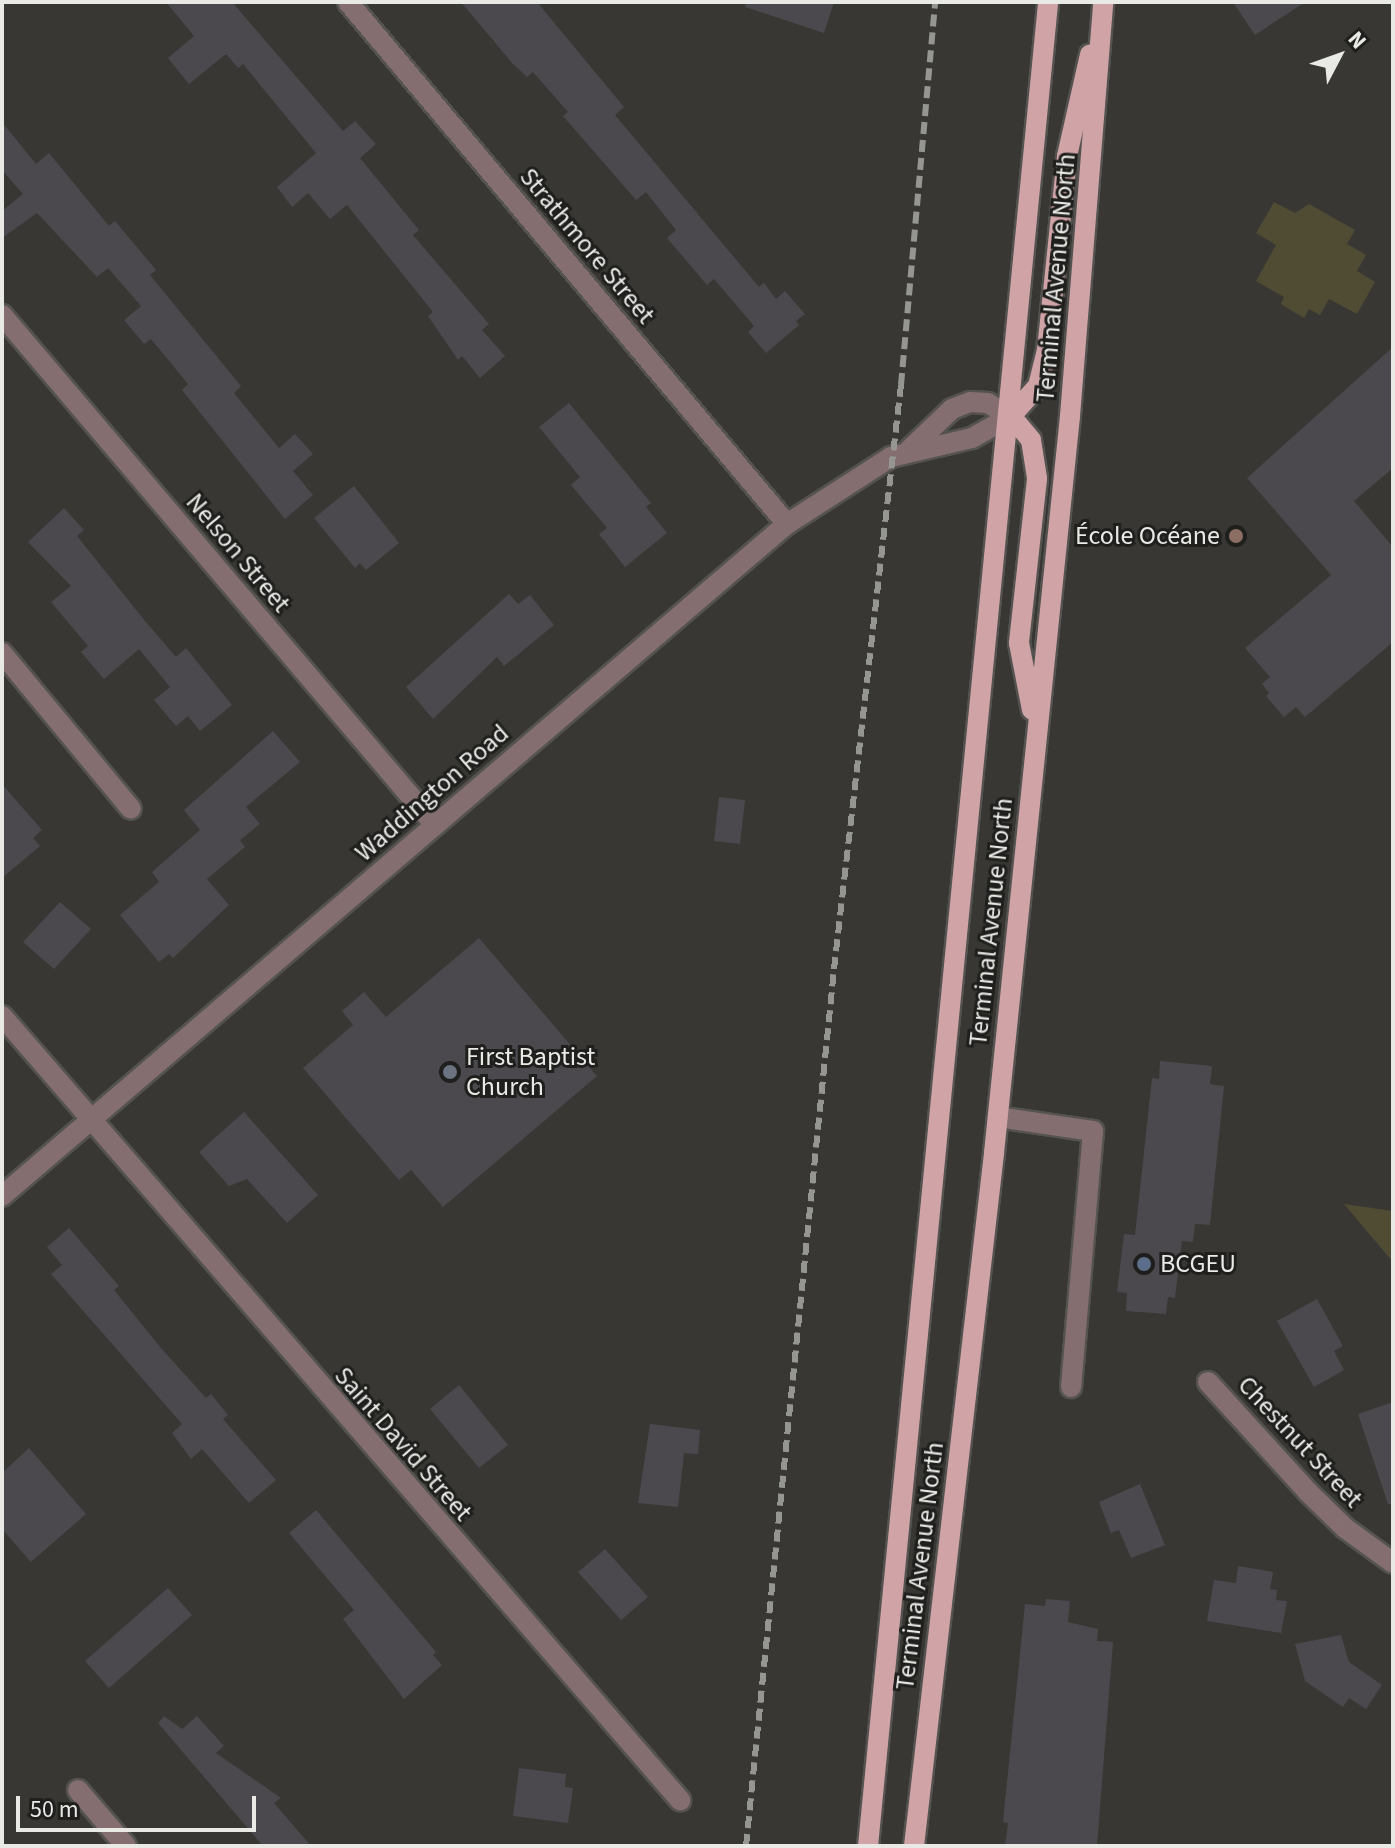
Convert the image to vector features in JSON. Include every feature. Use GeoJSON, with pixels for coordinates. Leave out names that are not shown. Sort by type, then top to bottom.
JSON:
{"type":"FeatureCollection","features":[{"type":"Feature","properties":{"kind":"main road","name":"Terminal Avenue North"},"geometry":{"type":"LineString","coordinates":[[868,1846],[1011,416],[1048,2]]}},
{"type":"Feature","properties":{"kind":"main road","name":"Terminal Avenue North"},"geometry":{"type":"LineString","coordinates":[[914,1846],[998,1117],[1072,401],[1103,2]]}},
{"type":"Feature","properties":{"kind":"main road"},"geometry":{"type":"LineString","coordinates":[[1036,732],[1019,643],[1037,479],[1031,440],[1011,416],[1038,386],[1047,350],[1067,156],[1103,2]]}},
{"type":"Feature","properties":{"kind":"street","name":"Strathmore Street"},"geometry":{"type":"LineString","coordinates":[[348,2],[787,524]]}},
{"type":"Feature","properties":{"kind":"street","name":"Nelson Street"},"geometry":{"type":"LineString","coordinates":[[2,315],[435,825]]}},
{"type":"Feature","properties":{"kind":"street","name":"Waddington Road"},"geometry":{"type":"LineString","coordinates":[[2,1196],[787,524],[822,497],[909,450],[952,409],[970,402],[988,403],[1011,416]]}},
{"type":"Feature","properties":{"kind":"street","name":"Waddington Road"},"geometry":{"type":"LineString","coordinates":[[909,450],[972,438],[1011,416]]}},
{"type":"Feature","properties":{"kind":"street"},"geometry":{"type":"LineString","coordinates":[[2,653],[131,809]]}},
{"type":"Feature","properties":{"kind":"street","name":"Saint David Street"},"geometry":{"type":"LineString","coordinates":[[2,1016],[89,1121],[680,1800]]}},
{"type":"Feature","properties":{"kind":"street"},"geometry":{"type":"LineString","coordinates":[[998,1117],[1093,1131],[1071,1387]]}},
{"type":"Feature","properties":{"kind":"street","name":"Chestnut Street"},"geometry":{"type":"LineString","coordinates":[[1208,1382],[1308,1492],[1345,1528],[1393,1563]]}},
{"type":"Feature","properties":{"kind":"street"},"geometry":{"type":"LineString","coordinates":[[78,1790],[126,1846]]}},
{"type":"Feature","properties":{"kind":"shaded area"},"geometry":{"type":"Polygon","coordinates":[[[1274,202],[1295,213],[1309,204],[1355,230],[1347,244],[1366,255],[1357,271],[1375,282],[1357,314],[1329,299],[1320,315],[1309,309],[1304,318],[1281,304],[1284,297],[1256,281],[1276,245],[1256,233],[1274,202]]]}},
{"type":"Feature","properties":{"kind":"shaded area"},"geometry":{"type":"Polygon","coordinates":[[[1344,1204],[1393,1211],[1393,1262],[1344,1204]]]}},
{"type":"Feature","properties":{"kind":"building"},"geometry":{"type":"Polygon","coordinates":[[[166,2],[232,2],[343,131],[355,121],[376,144],[360,158],[419,230],[413,235],[489,324],[482,330],[505,356],[480,378],[462,356],[458,360],[428,316],[433,312],[347,205],[330,219],[308,193],[292,207],[277,187],[316,153],[243,64],[238,68],[226,54],[189,84],[168,58],[194,36],[166,2]]]}},
{"type":"Feature","properties":{"kind":"building"},"geometry":{"type":"Polygon","coordinates":[[[461,2],[537,2],[624,107],[615,115],[759,287],[764,283],[776,299],[785,291],[805,314],[796,321],[799,325],[766,353],[748,332],[754,326],[714,279],[707,285],[667,238],[676,230],[646,192],[636,200],[563,116],[568,112],[533,72],[527,77],[512,63],[461,2]]]}},
{"type":"Feature","properties":{"kind":"building"},"geometry":{"type":"Polygon","coordinates":[[[746,2],[834,2],[824,33],[745,7],[746,2]]]}},
{"type":"Feature","properties":{"kind":"building"},"geometry":{"type":"Polygon","coordinates":[[[1233,2],[1305,2],[1255,35],[1233,2]]]}},
{"type":"Feature","properties":{"kind":"building"},"geometry":{"type":"Polygon","coordinates":[[[2,122],[36,164],[49,153],[109,226],[115,221],[156,270],[150,275],[241,386],[234,393],[279,448],[295,434],[313,454],[293,471],[313,495],[285,519],[182,390],[188,384],[151,339],[144,344],[124,320],[141,306],[108,268],[97,277],[37,213],[2,238],[2,211],[23,194],[2,170],[2,122]]]}},
{"type":"Feature","properties":{"kind":"building"},"geometry":{"type":"Polygon","coordinates":[[[1393,347],[1393,468],[1354,501],[1393,547],[1393,642],[1305,717],[1296,707],[1284,717],[1266,696],[1269,693],[1262,684],[1270,677],[1245,648],[1331,575],[1247,478],[1393,347]]]}},
{"type":"Feature","properties":{"kind":"building"},"geometry":{"type":"Polygon","coordinates":[[[569,403],[651,503],[646,507],[667,533],[625,567],[599,534],[607,528],[571,485],[580,477],[539,427],[569,403]]]}},
{"type":"Feature","properties":{"kind":"building"},"geometry":{"type":"Polygon","coordinates":[[[354,486],[399,543],[366,570],[360,563],[355,568],[314,518],[354,486]]]}},
{"type":"Feature","properties":{"kind":"building"},"geometry":{"type":"Polygon","coordinates":[[[64,508],[84,530],[77,536],[145,621],[176,657],[186,648],[232,705],[200,731],[188,716],[176,726],[154,700],[170,687],[139,649],[104,679],[81,652],[88,646],[51,602],[71,586],[28,542],[64,508]]]}},
{"type":"Feature","properties":{"kind":"building"},"geometry":{"type":"Polygon","coordinates":[[[509,594],[518,604],[530,595],[554,625],[504,666],[497,657],[433,719],[406,687],[509,594]]]}},
{"type":"Feature","properties":{"kind":"building"},"geometry":{"type":"Polygon","coordinates":[[[273,731],[300,762],[246,807],[260,824],[240,840],[245,847],[207,879],[229,905],[173,958],[169,954],[159,962],[120,915],[159,882],[152,872],[200,830],[184,810],[273,731]]]}},
{"type":"Feature","properties":{"kind":"building"},"geometry":{"type":"Polygon","coordinates":[[[2,784],[42,830],[33,838],[40,846],[2,878],[2,784]]]}},
{"type":"Feature","properties":{"kind":"building"},"geometry":{"type":"Polygon","coordinates":[[[719,797],[745,800],[740,844],[714,841],[719,797]]]}},
{"type":"Feature","properties":{"kind":"building"},"geometry":{"type":"Polygon","coordinates":[[[60,902],[91,929],[54,969],[23,942],[60,902]]]}},
{"type":"Feature","properties":{"kind":"building","name":"First Baptist Church"},"geometry":{"type":"Polygon","coordinates":[[[479,938],[597,1076],[443,1207],[411,1170],[399,1180],[303,1068],[353,1025],[342,1011],[364,992],[386,1017],[479,938]]]}},
{"type":"Feature","properties":{"kind":"building"},"geometry":{"type":"Polygon","coordinates":[[[1160,1061],[1212,1066],[1210,1084],[1224,1086],[1210,1225],[1195,1224],[1193,1242],[1182,1241],[1175,1298],[1168,1297],[1166,1314],[1126,1311],[1127,1293],[1117,1292],[1124,1234],[1135,1235],[1152,1078],[1159,1079],[1160,1061]]]}},
{"type":"Feature","properties":{"kind":"building"},"geometry":{"type":"Polygon","coordinates":[[[244,1112],[318,1195],[287,1223],[247,1179],[229,1186],[199,1152],[244,1112]]]}},
{"type":"Feature","properties":{"kind":"building"},"geometry":{"type":"Polygon","coordinates":[[[69,1228],[119,1286],[114,1290],[161,1348],[206,1398],[211,1394],[228,1415],[223,1419],[276,1480],[249,1503],[202,1449],[191,1459],[172,1433],[182,1424],[51,1274],[62,1265],[47,1247],[69,1228]]]}},
{"type":"Feature","properties":{"kind":"building"},"geometry":{"type":"Polygon","coordinates":[[[1317,1299],[1343,1346],[1334,1351],[1344,1370],[1314,1387],[1277,1321],[1317,1299]]]}},
{"type":"Feature","properties":{"kind":"building"},"geometry":{"type":"Polygon","coordinates":[[[459,1385],[508,1445],[479,1468],[430,1409],[459,1385]]]}},
{"type":"Feature","properties":{"kind":"building"},"geometry":{"type":"Polygon","coordinates":[[[1393,1402],[1393,1504],[1388,1504],[1358,1414],[1393,1402]]]}},
{"type":"Feature","properties":{"kind":"building"},"geometry":{"type":"Polygon","coordinates":[[[650,1424],[700,1430],[698,1454],[684,1453],[678,1507],[638,1503],[650,1424]]]}},
{"type":"Feature","properties":{"kind":"building"},"geometry":{"type":"Polygon","coordinates":[[[29,1448],[86,1514],[31,1562],[2,1529],[2,1473],[29,1448]]]}},
{"type":"Feature","properties":{"kind":"building"},"geometry":{"type":"Polygon","coordinates":[[[1140,1484],[1165,1545],[1131,1558],[1119,1530],[1111,1533],[1099,1502],[1140,1484]]]}},
{"type":"Feature","properties":{"kind":"building"},"geometry":{"type":"Polygon","coordinates":[[[316,1510],[436,1652],[433,1655],[442,1665],[404,1699],[343,1619],[354,1610],[289,1533],[316,1510]]]}},
{"type":"Feature","properties":{"kind":"building"},"geometry":{"type":"Polygon","coordinates":[[[605,1549],[648,1597],[621,1620],[578,1572],[605,1549]]]}},
{"type":"Feature","properties":{"kind":"building"},"geometry":{"type":"Polygon","coordinates":[[[1238,1566],[1273,1572],[1270,1589],[1277,1590],[1276,1600],[1287,1601],[1281,1633],[1207,1621],[1214,1580],[1236,1583],[1238,1566]]]}},
{"type":"Feature","properties":{"kind":"building"},"geometry":{"type":"Polygon","coordinates":[[[168,1588],[192,1615],[109,1688],[85,1661],[168,1588]]]}},
{"type":"Feature","properties":{"kind":"building"},"geometry":{"type":"Polygon","coordinates":[[[1046,1599],[1070,1601],[1068,1622],[1098,1629],[1097,1641],[1113,1642],[1097,1846],[1005,1846],[1008,1823],[1003,1822],[1025,1604],[1045,1606],[1046,1599]]]}},
{"type":"Feature","properties":{"kind":"building"},"geometry":{"type":"Polygon","coordinates":[[[1341,1635],[1349,1662],[1382,1685],[1366,1709],[1349,1698],[1343,1707],[1305,1681],[1295,1644],[1341,1635]]]}},
{"type":"Feature","properties":{"kind":"building"},"geometry":{"type":"Polygon","coordinates":[[[164,1716],[182,1729],[197,1716],[224,1746],[216,1753],[281,1798],[274,1803],[311,1846],[263,1846],[158,1723],[164,1716]]]}},
{"type":"Feature","properties":{"kind":"building"},"geometry":{"type":"Polygon","coordinates":[[[519,1768],[566,1774],[565,1787],[573,1788],[568,1823],[513,1816],[519,1768]]]}},
{"type":"Feature","properties":{"kind":"railway"},"geometry":{"type":"LineString","coordinates":[[746,1846],[834,969],[901,385],[935,2]]}},
{"type":"Feature","properties":{"kind":"place","name":"École Océane"},"geometry":{"type":"Point","coordinates":[1236,536]}},
{"type":"Feature","properties":{"kind":"place","name":"First Baptist Church"},"geometry":{"type":"Point","coordinates":[450,1072]}},
{"type":"Feature","properties":{"kind":"place","name":"BCGEU"},"geometry":{"type":"Point","coordinates":[1144,1264]}}]}
